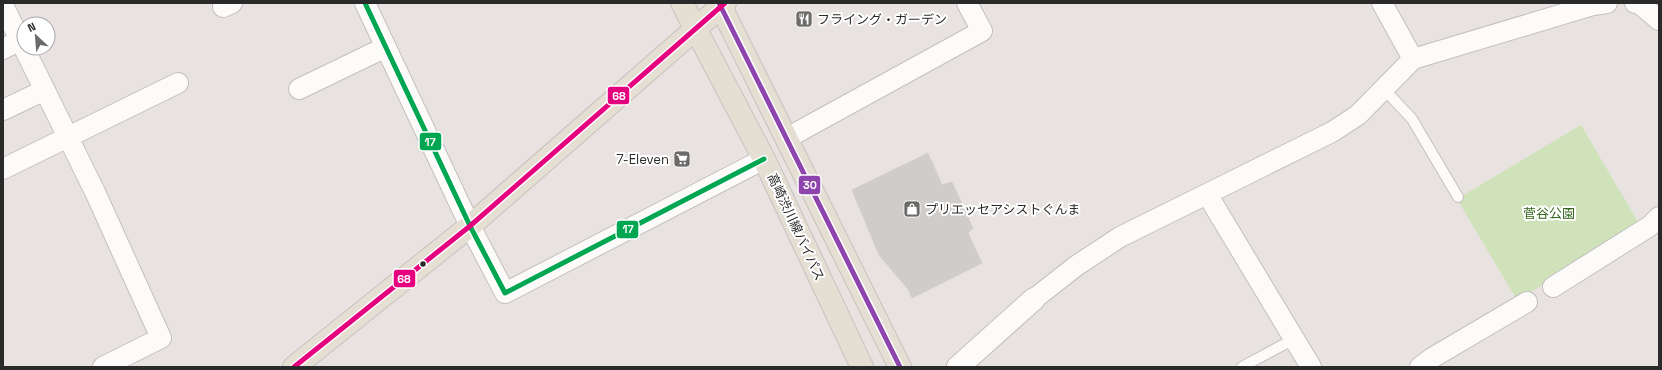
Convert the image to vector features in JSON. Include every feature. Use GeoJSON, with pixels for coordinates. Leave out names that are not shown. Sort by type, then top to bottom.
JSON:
{"type":"FeatureCollection","features":[{"type":"Feature","properties":{"kind":"main road","name":"高崎渋川線バイパス"},"geometry":{"type":"LineString","coordinates":[[682,3],[764,159],[862,367]]}},
{"type":"Feature","properties":{"kind":"main road"},"geometry":{"type":"LineString","coordinates":[[294,367],[470,226],[695,30],[722,4],[900,367]]}},
{"type":"Feature","properties":{"kind":"street"},"geometry":{"type":"LineString","coordinates":[[365,3],[470,226],[505,293],[764,159]]}},
{"type":"Feature","properties":{"kind":"street"},"geometry":{"type":"LineString","coordinates":[[787,138],[982,31],[967,3]]}},
{"type":"Feature","properties":{"kind":"street"},"geometry":{"type":"LineString","coordinates":[[1382,3],[1413,60]]}},
{"type":"Feature","properties":{"kind":"street"},"geometry":{"type":"LineString","coordinates":[[958,367],[1034,299],[1076,266],[1120,237],[1332,132],[1358,115],[1413,60],[1606,3]]}},
{"type":"Feature","properties":{"kind":"street"},"geometry":{"type":"LineString","coordinates":[[1635,3],[1640,4],[1659,20]]}},
{"type":"Feature","properties":{"kind":"street"},"geometry":{"type":"LineString","coordinates":[[3,5],[16,41]]}},
{"type":"Feature","properties":{"kind":"street"},"geometry":{"type":"LineString","coordinates":[[300,89],[386,47]]}},
{"type":"Feature","properties":{"kind":"street"},"geometry":{"type":"LineString","coordinates":[[24,56],[45,90],[68,136],[161,338],[103,367]]}},
{"type":"Feature","properties":{"kind":"street"},"geometry":{"type":"LineString","coordinates":[[3,169],[178,82]]}},
{"type":"Feature","properties":{"kind":"street"},"geometry":{"type":"LineString","coordinates":[[3,110],[45,90]]}},
{"type":"Feature","properties":{"kind":"street"},"geometry":{"type":"LineString","coordinates":[[1207,194],[1311,367]]}},
{"type":"Feature","properties":{"kind":"street"},"geometry":{"type":"LineString","coordinates":[[1553,287],[1650,226],[1659,217]]}},
{"type":"Feature","properties":{"kind":"street"},"geometry":{"type":"LineString","coordinates":[[1420,367],[1432,358],[1528,302]]}},
{"type":"Feature","properties":{"kind":"lane"},"geometry":{"type":"LineString","coordinates":[[1384,90],[1412,119],[1458,197]]}},
{"type":"Feature","properties":{"kind":"lane"},"geometry":{"type":"LineString","coordinates":[[1242,367],[1294,339]]}},
{"type":"Feature","properties":{"kind":"green space","name":"菅谷公園"},"geometry":{"type":"Polygon","coordinates":[[[1581,125],[1641,227],[1517,300],[1457,199],[1581,125]]]}},
{"type":"Feature","properties":{"kind":"building","name":"プリエッセアシストぐんま"},"geometry":{"type":"Polygon","coordinates":[[[928,153],[942,185],[952,182],[973,228],[968,233],[982,263],[912,298],[908,289],[879,255],[852,190],[928,153]]]}},
{"type":"Feature","properties":{"kind":"transit line","name":"17"},"geometry":{"type":"LineString","coordinates":[[365,3],[470,226],[505,293],[764,159]]}},
{"type":"Feature","properties":{"kind":"transit line","name":"30"},"geometry":{"type":"LineString","coordinates":[[719,3],[900,367]]}},
{"type":"Feature","properties":{"kind":"transit line","name":"68"},"geometry":{"type":"LineString","coordinates":[[294,367],[470,226],[725,3]]}},
{"type":"Feature","properties":{"kind":"place","name":"フライング・ガーデン"},"geometry":{"type":"Point","coordinates":[804,19]}},
{"type":"Feature","properties":{"kind":"place","name":"7-Eleven"},"geometry":{"type":"Point","coordinates":[682,159]}},
{"type":"Feature","properties":{"kind":"place","name":"プリエッセアシストぐんま"},"geometry":{"type":"Point","coordinates":[912,209]}}]}
